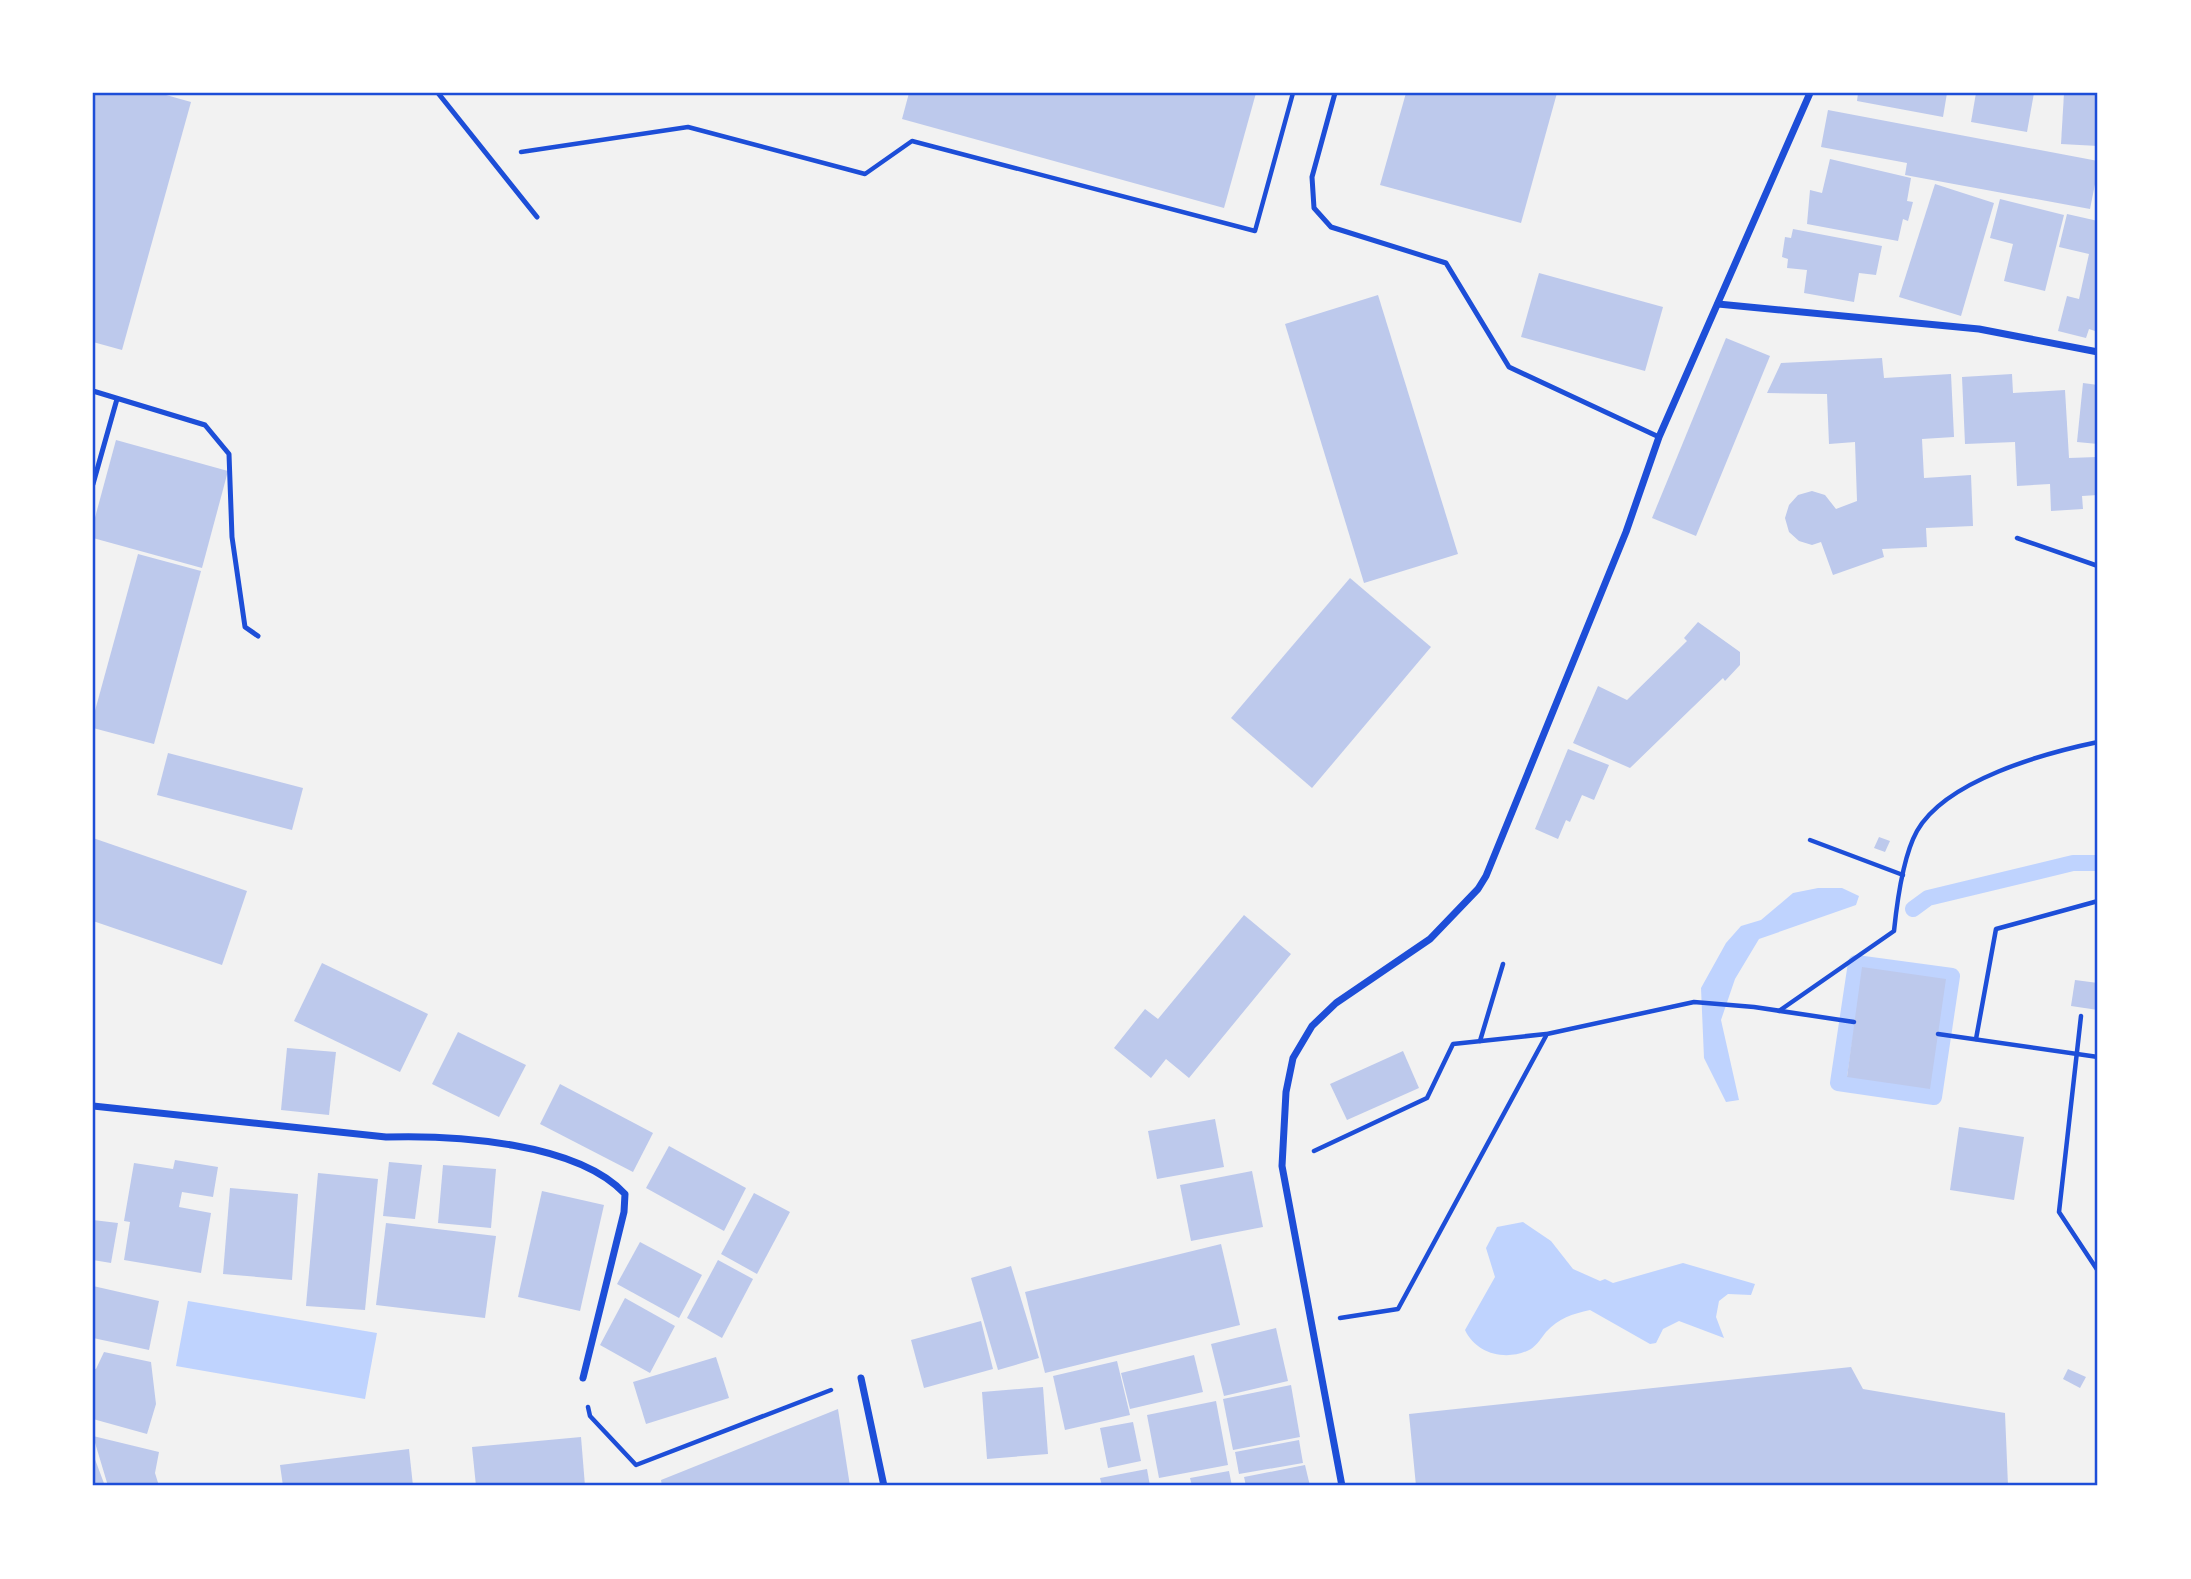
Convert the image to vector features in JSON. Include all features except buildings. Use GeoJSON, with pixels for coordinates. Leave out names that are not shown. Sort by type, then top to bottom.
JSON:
{"type":"FeatureCollection","features":[{"type":"Feature","properties":{"kind":"street"},"geometry":{"type":"LineString","coordinates":[[1342,1486],[1282,1166],[1286,1092],[1293,1058],[1312,1026],[1336,1003],[1430,939],[1478,889],[1486,876],[1626,532],[1659,437],[1810,93]]}},
{"type":"Feature","properties":{"kind":"street"},"geometry":{"type":"LineString","coordinates":[[1718,304],[1860,315],[1979,329],[2098,352]]}},
{"type":"Feature","properties":{"kind":"street"},"geometry":{"type":"LineString","coordinates":[[93,1106],[386,1137],[423,1136],[541,1150],[561,1155],[616,1184],[625,1194],[624,1212],[583,1378]]}},
{"type":"Feature","properties":{"kind":"street"},"geometry":{"type":"LineString","coordinates":[[862,1378],[884,1486]]}},
{"type":"Feature","properties":{"kind":"lane"},"geometry":{"type":"LineString","coordinates":[[438,93],[537,217]]}},
{"type":"Feature","properties":{"kind":"lane"},"geometry":{"type":"LineString","coordinates":[[1335,93],[1312,177],[1314,208],[1331,227],[1446,263],[1509,368],[1659,437]]}},
{"type":"Feature","properties":{"kind":"lane"},"geometry":{"type":"LineString","coordinates":[[93,391],[205,425],[229,454],[232,537],[243,616],[245,627],[258,635]]}},
{"type":"Feature","properties":{"kind":"lane"},"geometry":{"type":"LineString","coordinates":[[93,484],[117,399]]}},
{"type":"Feature","properties":{"kind":"path"},"geometry":{"type":"LineString","coordinates":[[489,158],[612,136],[688,127],[865,174],[912,141],[1255,231],[1293,93]]}},
{"type":"Feature","properties":{"kind":"path"},"geometry":{"type":"LineString","coordinates":[[2017,538],[2098,566]]}},
{"type":"Feature","properties":{"kind":"path"},"geometry":{"type":"LineString","coordinates":[[1779,1010],[1894,931],[1903,875],[1917,830],[1949,796],[2021,764],[2098,743]]}},
{"type":"Feature","properties":{"kind":"path"},"geometry":{"type":"LineString","coordinates":[[1810,840],[1903,875]]}},
{"type":"Feature","properties":{"kind":"path"},"geometry":{"type":"LineString","coordinates":[[1976,1039],[1996,929],[2098,901]]}},
{"type":"Feature","properties":{"kind":"path"},"geometry":{"type":"LineString","coordinates":[[1480,1041],[1503,964]]}},
{"type":"Feature","properties":{"kind":"path"},"geometry":{"type":"LineString","coordinates":[[1282,1166],[1427,1098],[1453,1044],[1547,1034],[1694,1002],[1779,1010],[1854,1022]]}},
{"type":"Feature","properties":{"kind":"path"},"geometry":{"type":"LineString","coordinates":[[2081,1016],[2059,1212],[2098,1270]]}},
{"type":"Feature","properties":{"kind":"path"},"geometry":{"type":"LineString","coordinates":[[1311,1322],[1398,1309],[1547,1034]]}},
{"type":"Feature","properties":{"kind":"path"},"geometry":{"type":"LineString","coordinates":[[1938,1034],[2098,1058]]}},
{"type":"Feature","properties":{"kind":"path"},"geometry":{"type":"LineString","coordinates":[[583,1378],[590,1416],[636,1465],[862,1378]]}},
{"type":"Feature","properties":{"kind":"water"},"geometry":{"type":"Polygon","coordinates":[[[1818,888],[1842,888],[1859,896],[1856,905],[1759,939],[1735,979],[1721,1020],[1739,1100],[1726,1102],[1704,1058],[1701,988],[1726,943],[1741,926],[1761,920],[1793,893],[1818,888]]]}},
{"type":"Feature","properties":{"kind":"water"},"geometry":{"type":"Polygon","coordinates":[[[1523,1222],[1551,1241],[1573,1269],[1600,1281],[1605,1279],[1613,1283],[1683,1263],[1755,1284],[1751,1295],[1728,1294],[1719,1301],[1716,1317],[1724,1338],[1679,1321],[1663,1329],[1656,1343],[1650,1344],[1590,1310],[1556,1323],[1531,1349],[1522,1353],[1493,1353],[1477,1345],[1465,1330],[1495,1277],[1486,1248],[1497,1227],[1523,1222]]]}},
{"type":"Feature","properties":{"kind":"water"},"geometry":{"type":"Polygon","coordinates":[[[188,1301],[377,1333],[365,1399],[176,1366],[188,1301]]]}},
{"type":"Feature","properties":{"kind":"waterway"},"geometry":{"type":"LineString","coordinates":[[1913,909],[1928,898],[2073,863],[2098,863]]}},
{"type":"Feature","properties":{"kind":"waterway"},"geometry":{"type":"LineString","coordinates":[[1856,963],[1952,976],[1934,1097],[1838,1083],[1856,963]]}}]}
